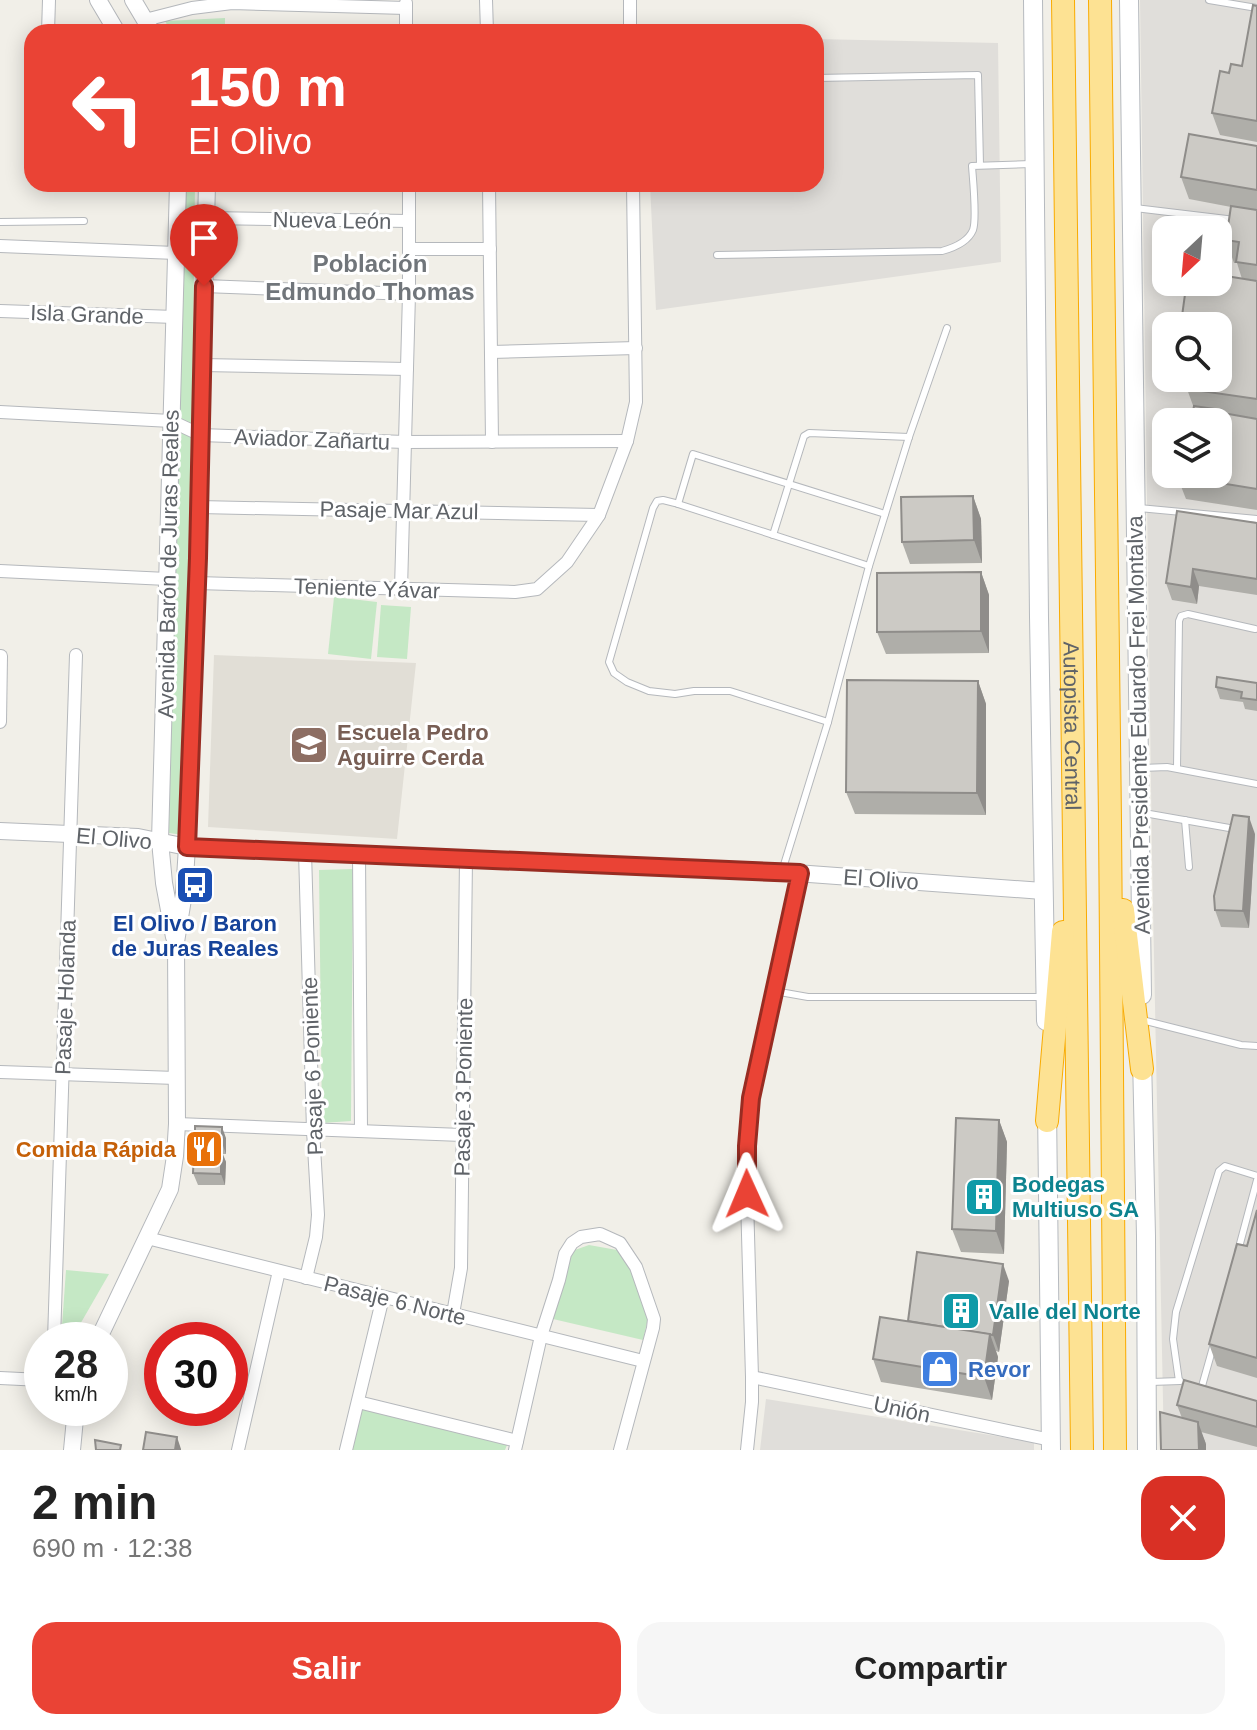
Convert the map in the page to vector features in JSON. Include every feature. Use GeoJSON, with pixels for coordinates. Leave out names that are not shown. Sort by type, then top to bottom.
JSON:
{"type":"FeatureCollection","features":[{"type":"Feature","properties":{"kind":"highway","name":"Autopista Central"},"geometry":{"type":"LineString","coordinates":[[1063,0],[1082,1450]]}},
{"type":"Feature","properties":{"kind":"highway","name":"Autopista Central"},"geometry":{"type":"LineString","coordinates":[[1100,0],[1115,1450]]}},
{"type":"Feature","properties":{"kind":"highway"},"geometry":{"type":"LineString","coordinates":[[1047,1121],[1074,815]]}},
{"type":"Feature","properties":{"kind":"highway"},"geometry":{"type":"LineString","coordinates":[[1110,821],[1142,1069]]}},
{"type":"Feature","properties":{"kind":"main road"},"geometry":{"type":"LineString","coordinates":[[1033,0],[1051,1445]]}},
{"type":"Feature","properties":{"kind":"main road","name":"Avenida Presidente Eduardo Frei Montalva"},"geometry":{"type":"LineString","coordinates":[[1129,0],[1147,1450]]}},
{"type":"Feature","properties":{"kind":"street"},"geometry":{"type":"LineString","coordinates":[[48,24],[49,0]]}},
{"type":"Feature","properties":{"kind":"street"},"geometry":{"type":"LineString","coordinates":[[98,0],[112,24]]}},
{"type":"Feature","properties":{"kind":"street"},"geometry":{"type":"LineString","coordinates":[[133,0],[148,24]]}},
{"type":"Feature","properties":{"kind":"street"},"geometry":{"type":"LineString","coordinates":[[486,0],[487,24]]}},
{"type":"Feature","properties":{"kind":"street"},"geometry":{"type":"LineString","coordinates":[[630,0],[630,24]]}},
{"type":"Feature","properties":{"kind":"street"},"geometry":{"type":"LineString","coordinates":[[154,24],[192,8],[232,3],[406,4]]}},
{"type":"Feature","properties":{"kind":"street","name":"Avenida Barón de Juras Reales"},"geometry":{"type":"LineString","coordinates":[[176,942],[166,896],[160,841],[178,192]]}},
{"type":"Feature","properties":{"kind":"street","name":"Avenida Barón de Juras Reales"},"geometry":{"type":"LineString","coordinates":[[107,1322],[170,1189],[177,1124],[176,942],[187,847],[207,192]]}},
{"type":"Feature","properties":{"kind":"street"},"geometry":{"type":"LineString","coordinates":[[401,589],[409,192]]}},
{"type":"Feature","properties":{"kind":"street"},"geometry":{"type":"LineString","coordinates":[[489,192],[492,442]]}},
{"type":"Feature","properties":{"kind":"street"},"geometry":{"type":"LineString","coordinates":[[599,515],[627,441],[636,402],[633,192]]}},
{"type":"Feature","properties":{"kind":"street","name":"Nueva León"},"geometry":{"type":"LineString","coordinates":[[206,218],[409,221]]}},
{"type":"Feature","properties":{"kind":"street"},"geometry":{"type":"LineString","coordinates":[[0,246],[176,253]]}},
{"type":"Feature","properties":{"kind":"street","name":"Nueva León"},"geometry":{"type":"LineString","coordinates":[[409,249],[490,249]]}},
{"type":"Feature","properties":{"kind":"street"},"geometry":{"type":"LineString","coordinates":[[204,286],[409,294]]}},
{"type":"Feature","properties":{"kind":"street","name":"Isla Grande"},"geometry":{"type":"LineString","coordinates":[[0,311],[175,317]]}},
{"type":"Feature","properties":{"kind":"street"},"geometry":{"type":"LineString","coordinates":[[491,352],[636,348]]}},
{"type":"Feature","properties":{"kind":"street"},"geometry":{"type":"LineString","coordinates":[[202,365],[407,369]]}},
{"type":"Feature","properties":{"kind":"street","name":"Aviador Zañartu"},"geometry":{"type":"LineString","coordinates":[[0,412],[171,421],[201,435],[405,442],[627,441]]}},
{"type":"Feature","properties":{"kind":"street","name":"Pasaje Mar Azul"},"geometry":{"type":"LineString","coordinates":[[199,507],[599,515]]}},
{"type":"Feature","properties":{"kind":"street","name":"Teniente Yávar"},"geometry":{"type":"LineString","coordinates":[[197,583],[515,592],[537,589],[567,562],[599,515]]}},
{"type":"Feature","properties":{"kind":"street"},"geometry":{"type":"LineString","coordinates":[[0,571],[167,579]]}},
{"type":"Feature","properties":{"kind":"street","name":"Pasaje Holanda"},"geometry":{"type":"LineString","coordinates":[[55,1322],[76,655]]}},
{"type":"Feature","properties":{"kind":"street"},"geometry":{"type":"LineString","coordinates":[[0,722],[1,656]]}},
{"type":"Feature","properties":{"kind":"street","name":"El Olivo"},"geometry":{"type":"LineString","coordinates":[[0,831],[138,837],[187,847],[782,872],[1043,891]]}},
{"type":"Feature","properties":{"kind":"street","name":"Pasaje 6 Poniente"},"geometry":{"type":"LineString","coordinates":[[305,852],[317,1228],[306,1278]]}},
{"type":"Feature","properties":{"kind":"street"},"geometry":{"type":"LineString","coordinates":[[359,854],[361,1131]]}},
{"type":"Feature","properties":{"kind":"street","name":"Pasaje 3 Poniente"},"geometry":{"type":"LineString","coordinates":[[453,1314],[461,1268],[466,859]]}},
{"type":"Feature","properties":{"kind":"street"},"geometry":{"type":"LineString","coordinates":[[747,1450],[752,1377],[747,1146],[753,1089],[800,873]]}},
{"type":"Feature","properties":{"kind":"street"},"geometry":{"type":"LineString","coordinates":[[0,1072],[176,1078]]}},
{"type":"Feature","properties":{"kind":"street"},"geometry":{"type":"LineString","coordinates":[[177,1124],[462,1135]]}},
{"type":"Feature","properties":{"kind":"street"},"geometry":{"type":"LineString","coordinates":[[358,1402],[516,1445],[541,1336],[565,1254],[572,1243],[581,1237],[600,1234],[620,1243],[636,1267],[654,1319],[620,1450]]}},
{"type":"Feature","properties":{"kind":"street","name":"Pasaje 6 Norte"},"geometry":{"type":"LineString","coordinates":[[147,1238],[643,1361]]}},
{"type":"Feature","properties":{"kind":"street"},"geometry":{"type":"LineString","coordinates":[[238,1450],[279,1271]]}},
{"type":"Feature","properties":{"kind":"street"},"geometry":{"type":"LineString","coordinates":[[346,1450],[383,1297]]}},
{"type":"Feature","properties":{"kind":"street","name":"Unión"},"geometry":{"type":"LineString","coordinates":[[752,1377],[1051,1445]]}},
{"type":"Feature","properties":{"kind":"street"},"geometry":{"type":"LineString","coordinates":[[0,1378],[24,1379]]}},
{"type":"Feature","properties":{"kind":"street"},"geometry":{"type":"LineString","coordinates":[[72,1450],[74,1426]]}},
{"type":"Feature","properties":{"kind":"lane"},"geometry":{"type":"LineString","coordinates":[[1209,0],[1257,8]]}},
{"type":"Feature","properties":{"kind":"lane"},"geometry":{"type":"LineString","coordinates":[[824,78],[978,75],[980,165]]}},
{"type":"Feature","properties":{"kind":"lane"},"geometry":{"type":"LineString","coordinates":[[717,255],[950,249],[964,241],[974,228],[972,166],[1034,164]]}},
{"type":"Feature","properties":{"kind":"lane"},"geometry":{"type":"LineString","coordinates":[[1131,208],[1249,222]]}},
{"type":"Feature","properties":{"kind":"lane"},"geometry":{"type":"LineString","coordinates":[[0,222],[84,221]]}},
{"type":"Feature","properties":{"kind":"lane"},"geometry":{"type":"LineString","coordinates":[[782,872],[828,722],[869,566],[947,328]]}},
{"type":"Feature","properties":{"kind":"lane"},"geometry":{"type":"LineString","coordinates":[[773,535],[804,436],[809,433],[909,437]]}},
{"type":"Feature","properties":{"kind":"lane"},"geometry":{"type":"LineString","coordinates":[[678,504],[693,454],[885,514]]}},
{"type":"Feature","properties":{"kind":"lane"},"geometry":{"type":"LineString","coordinates":[[828,722],[730,691],[675,694],[649,691],[614,673],[609,662],[657,501],[678,504],[869,566]]}},
{"type":"Feature","properties":{"kind":"lane"},"geometry":{"type":"LineString","coordinates":[[1135,507],[1257,519]]}},
{"type":"Feature","properties":{"kind":"lane"},"geometry":{"type":"LineString","coordinates":[[1177,768],[1181,616],[1188,614],[1255,629]]}},
{"type":"Feature","properties":{"kind":"lane"},"geometry":{"type":"LineString","coordinates":[[1140,768],[1177,768],[1257,784]]}},
{"type":"Feature","properties":{"kind":"lane"},"geometry":{"type":"LineString","coordinates":[[1140,812],[1243,831]]}},
{"type":"Feature","properties":{"kind":"lane"},"geometry":{"type":"LineString","coordinates":[[1185,820],[1189,867]]}},
{"type":"Feature","properties":{"kind":"lane"},"geometry":{"type":"LineString","coordinates":[[774,991],[808,997],[1046,997]]}},
{"type":"Feature","properties":{"kind":"lane"},"geometry":{"type":"LineString","coordinates":[[1142,1020],[1241,1045],[1257,1046]]}},
{"type":"Feature","properties":{"kind":"lane"},"geometry":{"type":"LineString","coordinates":[[1179,1381],[1173,1339],[1176,1312],[1219,1171],[1225,1166],[1257,1178],[1237,1254]]}},
{"type":"Feature","properties":{"kind":"lane"},"geometry":{"type":"LineString","coordinates":[[1202,1386],[1214,1342]]}},
{"type":"Feature","properties":{"kind":"lane"},"geometry":{"type":"LineString","coordinates":[[1146,1383],[1179,1381],[1216,1390]]}},
{"type":"Feature","properties":{"kind":"shaded area"},"geometry":{"type":"Polygon","coordinates":[[[1140,0],[1257,0],[1257,1450],[1164,1450],[1140,0]]]}},
{"type":"Feature","properties":{"kind":"shaded area"},"geometry":{"type":"Polygon","coordinates":[[[824,39],[998,43],[1001,262],[656,310],[650,192],[824,192],[824,39]]]}},
{"type":"Feature","properties":{"kind":"shaded area","name":"Escuela Pedro Aguirre Cerda"},"geometry":{"type":"Polygon","coordinates":[[[214,655],[416,663],[397,839],[208,827],[214,655]]]}},
{"type":"Feature","properties":{"kind":"shaded area"},"geometry":{"type":"Polygon","coordinates":[[[766,1399],[1034,1442],[1034,1450],[760,1450],[766,1399]]]}},
{"type":"Feature","properties":{"kind":"green space"},"geometry":{"type":"Polygon","coordinates":[[[225,18],[225,24],[167,24],[165,21],[225,18]]]}},
{"type":"Feature","properties":{"kind":"green space"},"geometry":{"type":"Polygon","coordinates":[[[184,192],[195,192],[190,588],[183,835],[169,833],[174,519],[184,192]]]}},
{"type":"Feature","properties":{"kind":"green space"},"geometry":{"type":"Polygon","coordinates":[[[334,597],[377,602],[371,659],[328,654],[334,597]]]}},
{"type":"Feature","properties":{"kind":"green space"},"geometry":{"type":"Polygon","coordinates":[[[381,605],[411,607],[407,659],[377,657],[381,605]]]}},
{"type":"Feature","properties":{"kind":"green space"},"geometry":{"type":"Polygon","coordinates":[[[353,869],[351,1121],[322,1123],[319,870],[353,869]]]}},
{"type":"Feature","properties":{"kind":"green space"},"geometry":{"type":"Polygon","coordinates":[[[589,1245],[617,1250],[634,1269],[649,1314],[643,1340],[553,1319],[572,1251],[589,1245]]]}},
{"type":"Feature","properties":{"kind":"green space"},"geometry":{"type":"Polygon","coordinates":[[[66,1270],[109,1274],[81,1322],[62,1322],[66,1270]]]}},
{"type":"Feature","properties":{"kind":"green space"},"geometry":{"type":"Polygon","coordinates":[[[362,1409],[507,1445],[505,1450],[352,1450],[362,1409]]]}},
{"type":"Feature","properties":{"kind":"building"},"geometry":{"type":"Polygon","coordinates":[[[1253,5],[1257,6],[1257,121],[1212,113],[1220,71],[1229,73],[1231,64],[1242,66],[1253,5]]]}},
{"type":"Feature","properties":{"kind":"building"},"geometry":{"type":"Polygon","coordinates":[[[1189,134],[1257,146],[1257,190],[1181,177],[1189,134]]]}},
{"type":"Feature","properties":{"kind":"building"},"geometry":{"type":"Polygon","coordinates":[[[1231,206],[1257,210],[1257,265],[1236,262],[1239,242],[1232,241],[1232,216],[1230,216],[1231,206]]]}},
{"type":"Feature","properties":{"kind":"building"},"geometry":{"type":"Polygon","coordinates":[[[1232,277],[1257,281],[1257,399],[1208,392],[1232,392],[1232,312],[1183,312],[1185,296],[1232,296],[1232,277]]]}},
{"type":"Feature","properties":{"kind":"building"},"geometry":{"type":"Polygon","coordinates":[[[1232,415],[1257,419],[1257,489],[1232,485],[1232,415]]]}},
{"type":"Feature","properties":{"kind":"building"},"geometry":{"type":"Polygon","coordinates":[[[973,496],[974,540],[902,542],[901,497],[973,496]]]}},
{"type":"Feature","properties":{"kind":"building"},"geometry":{"type":"Polygon","coordinates":[[[1177,511],[1257,523],[1257,579],[1193,569],[1191,587],[1166,583],[1177,511]]]}},
{"type":"Feature","properties":{"kind":"building"},"geometry":{"type":"Polygon","coordinates":[[[981,572],[981,631],[877,632],[877,573],[981,572]]]}},
{"type":"Feature","properties":{"kind":"building"},"geometry":{"type":"Polygon","coordinates":[[[1217,677],[1257,683],[1257,700],[1241,698],[1242,692],[1216,687],[1217,677]]]}},
{"type":"Feature","properties":{"kind":"building"},"geometry":{"type":"Polygon","coordinates":[[[847,680],[978,681],[977,793],[846,792],[847,680]]]}},
{"type":"Feature","properties":{"kind":"building"},"geometry":{"type":"Polygon","coordinates":[[[1233,815],[1249,817],[1243,911],[1215,910],[1214,896],[1233,815]]]}},
{"type":"Feature","properties":{"kind":"building","name":"Bodegas Multiuso SA"},"geometry":{"type":"Polygon","coordinates":[[[956,1118],[999,1120],[996,1231],[952,1229],[956,1118]]]}},
{"type":"Feature","properties":{"kind":"building"},"geometry":{"type":"Polygon","coordinates":[[[195,1126],[222,1127],[222,1143],[195,1142],[195,1126]]]}},
{"type":"Feature","properties":{"kind":"building"},"geometry":{"type":"Polygon","coordinates":[[[194,1150],[221,1151],[221,1174],[193,1173],[194,1150]]]}},
{"type":"Feature","properties":{"kind":"building"},"geometry":{"type":"Polygon","coordinates":[[[1257,1210],[1257,1358],[1209,1344],[1237,1244],[1247,1246],[1257,1210]]]}},
{"type":"Feature","properties":{"kind":"building","name":"Valle del Norte"},"geometry":{"type":"Polygon","coordinates":[[[917,1252],[1003,1264],[993,1335],[908,1321],[917,1252]]]}},
{"type":"Feature","properties":{"kind":"building"},"geometry":{"type":"Polygon","coordinates":[[[880,1317],[990,1334],[984,1377],[873,1359],[880,1317]]]}},
{"type":"Feature","properties":{"kind":"building"},"geometry":{"type":"Polygon","coordinates":[[[1184,1380],[1257,1401],[1257,1427],[1177,1405],[1184,1380]]]}},
{"type":"Feature","properties":{"kind":"building"},"geometry":{"type":"Polygon","coordinates":[[[1160,1412],[1198,1422],[1199,1450],[1161,1450],[1160,1412]]]}},
{"type":"Feature","properties":{"kind":"building"},"geometry":{"type":"Polygon","coordinates":[[[146,1432],[177,1437],[175,1450],[143,1450],[146,1432]]]}},
{"type":"Feature","properties":{"kind":"building"},"geometry":{"type":"Polygon","coordinates":[[[95,1440],[121,1445],[120,1450],[96,1450],[95,1440]]]}},
{"type":"Feature","properties":{"kind":"place","name":"Escuela Pedro Aguirre Cerda"},"geometry":{"type":"Point","coordinates":[309,745]}},
{"type":"Feature","properties":{"kind":"place","name":"El Olivo / Baron de Juras Reales"},"geometry":{"type":"Point","coordinates":[195,885]}},
{"type":"Feature","properties":{"kind":"place","name":"Comida Rápida"},"geometry":{"type":"Point","coordinates":[204,1149]}},
{"type":"Feature","properties":{"kind":"place","name":"Bodegas Multiuso SA"},"geometry":{"type":"Point","coordinates":[984,1197]}},
{"type":"Feature","properties":{"kind":"place","name":"Valle del Norte"},"geometry":{"type":"Point","coordinates":[961,1311]}},
{"type":"Feature","properties":{"kind":"place","name":"Revor"},"geometry":{"type":"Point","coordinates":[940,1369]}},
{"type":"Feature","properties":{"kind":"district","name":"Población Edmundo Thomas"},"geometry":{"type":"Point","coordinates":[370,278]}},
{"type":"Feature","properties":{"kind":"route"},"geometry":{"type":"LineString","coordinates":[[204,286],[187,847],[800,873],[751,1098],[747,1194]]}}]}
